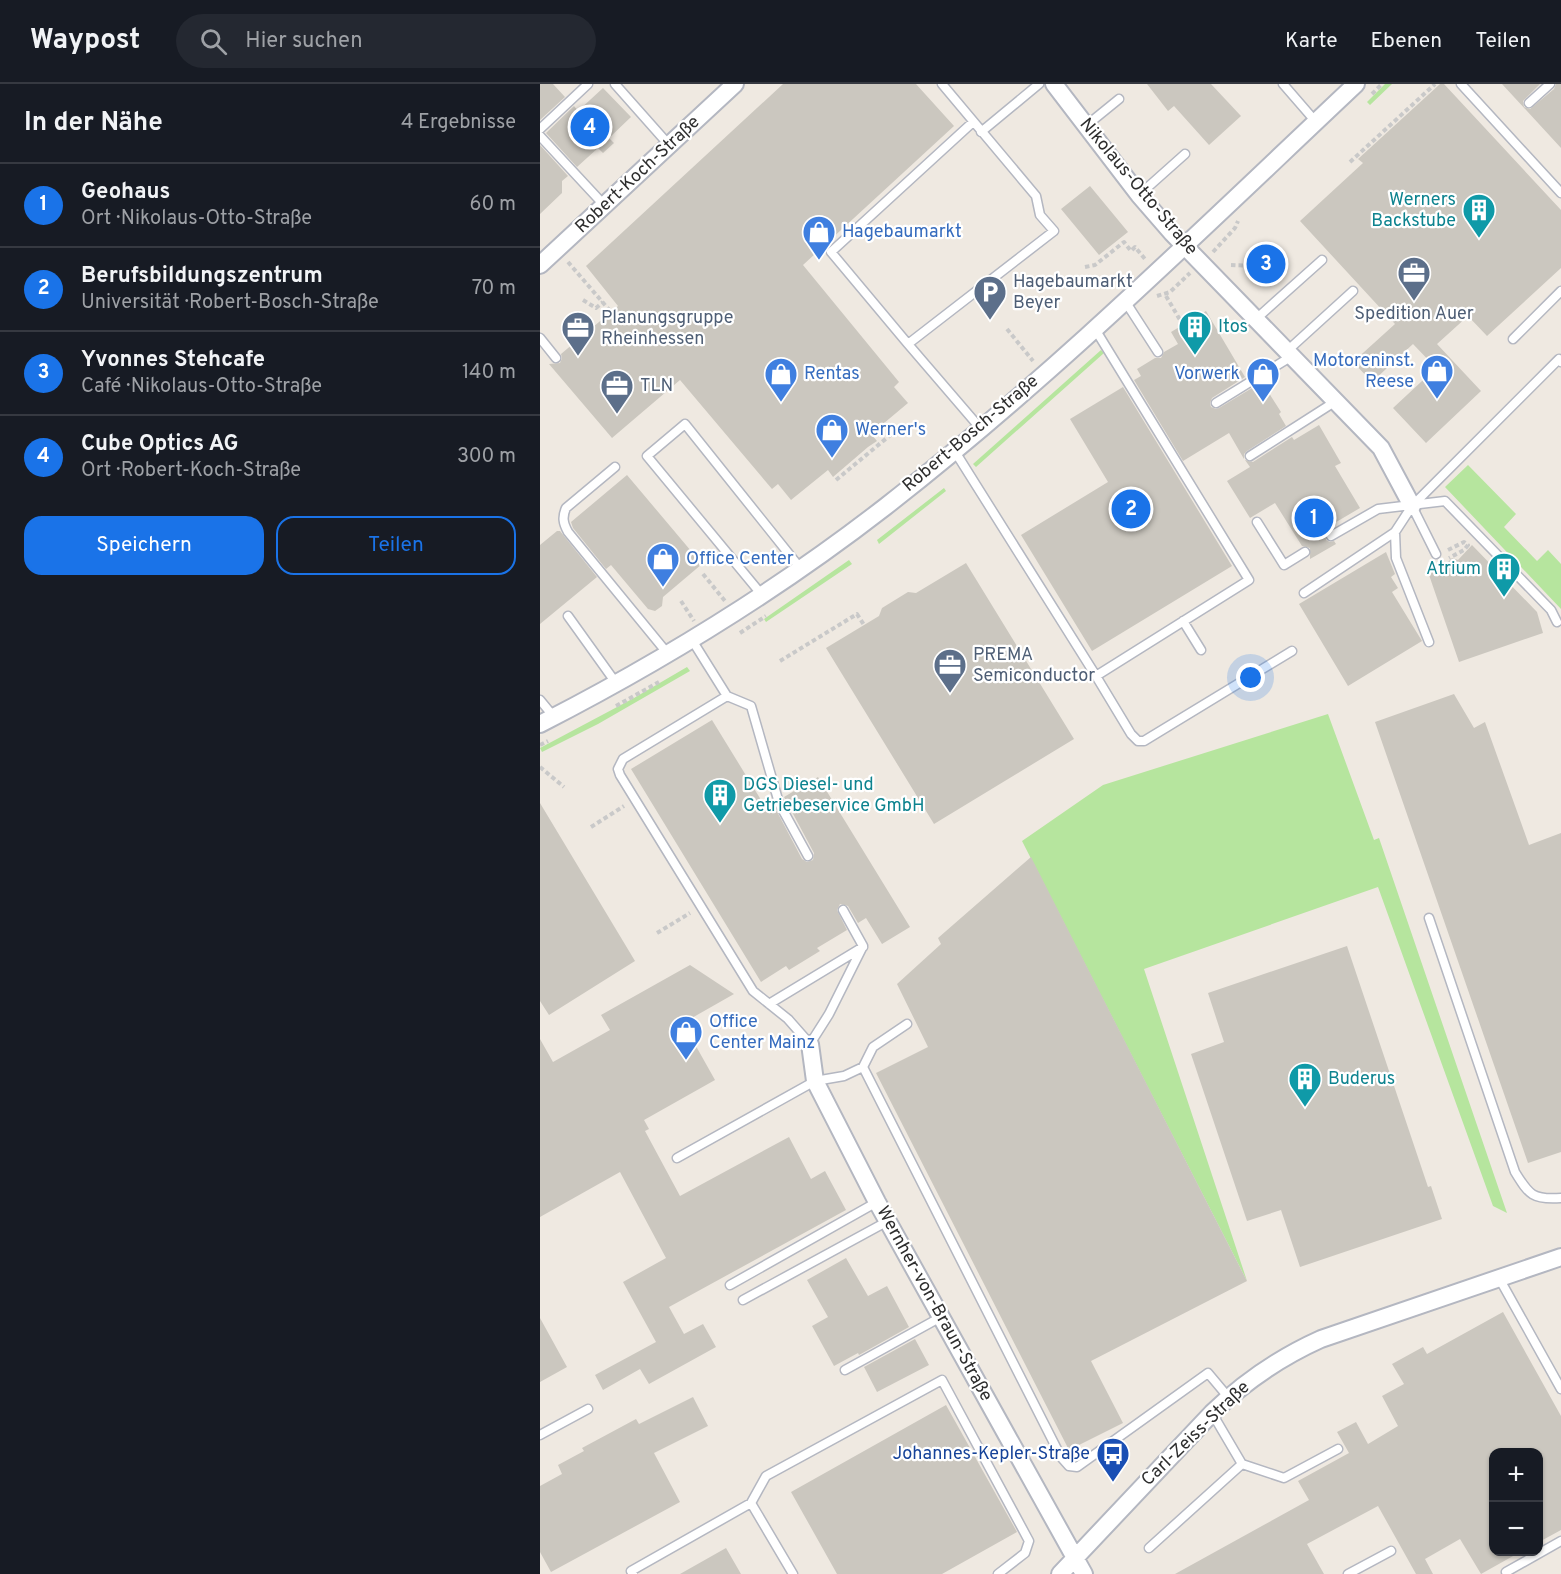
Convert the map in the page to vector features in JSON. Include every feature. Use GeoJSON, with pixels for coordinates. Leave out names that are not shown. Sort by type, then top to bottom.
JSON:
{"type":"FeatureCollection","features":[{"type":"Feature","properties":{"kind":"street","name":"Robert-Koch-Straße"},"geometry":{"type":"LineString","coordinates":[[540,265],[735,84]]}},
{"type":"Feature","properties":{"kind":"street","name":"Nikolaus-Otto-Straße"},"geometry":{"type":"LineString","coordinates":[[1051,84],[1087,125],[1139,195],[1185,246],[1381,448],[1412,506]]}},
{"type":"Feature","properties":{"kind":"street","name":"Robert-Bosch-Straße"},"geometry":{"type":"LineString","coordinates":[[547,720],[692,640],[801,569],[885,507],[981,429],[1095,328],[1356,84]]}},
{"type":"Feature","properties":{"kind":"street","name":"Wernher-von-Braun-Straße"},"geometry":{"type":"LineString","coordinates":[[810,1044],[815,1081],[877,1202],[1075,1558]]}},
{"type":"Feature","properties":{"kind":"street","name":"Carl-Zeiss-Straße"},"geometry":{"type":"LineString","coordinates":[[1060,1574],[1212,1413],[1264,1370],[1294,1351],[1322,1339],[1561,1257]]}},
{"type":"Feature","properties":{"kind":"street"},"geometry":{"type":"LineString","coordinates":[[1075,1558],[1084,1574]]}},
{"type":"Feature","properties":{"kind":"lane"},"geometry":{"type":"LineString","coordinates":[[540,129],[588,84]]}},
{"type":"Feature","properties":{"kind":"lane"},"geometry":{"type":"LineString","coordinates":[[615,84],[669,145]]}},
{"type":"Feature","properties":{"kind":"lane"},"geometry":{"type":"LineString","coordinates":[[908,344],[1054,231],[1040,215],[1036,196],[942,84]]}},
{"type":"Feature","properties":{"kind":"lane"},"geometry":{"type":"LineString","coordinates":[[981,132],[1051,84]]}},
{"type":"Feature","properties":{"kind":"lane"},"geometry":{"type":"LineString","coordinates":[[1284,84],[1316,122]]}},
{"type":"Feature","properties":{"kind":"lane"},"geometry":{"type":"LineString","coordinates":[[1461,84],[1561,193]]}},
{"type":"Feature","properties":{"kind":"lane"},"geometry":{"type":"LineString","coordinates":[[1529,103],[1550,84]]}},
{"type":"Feature","properties":{"kind":"lane"},"geometry":{"type":"LineString","coordinates":[[1087,125],[1119,99]]}},
{"type":"Feature","properties":{"kind":"lane"},"geometry":{"type":"LineString","coordinates":[[973,122],[831,252],[981,429]]}},
{"type":"Feature","properties":{"kind":"lane"},"geometry":{"type":"LineString","coordinates":[[540,136],[605,206]]}},
{"type":"Feature","properties":{"kind":"lane"},"geometry":{"type":"LineString","coordinates":[[1139,195],[1185,154]]}},
{"type":"Feature","properties":{"kind":"lane"},"geometry":{"type":"LineString","coordinates":[[1256,319],[1322,260]]}},
{"type":"Feature","properties":{"kind":"lane"},"geometry":{"type":"LineString","coordinates":[[1216,403],[1290,354],[1353,291]]}},
{"type":"Feature","properties":{"kind":"lane"},"geometry":{"type":"LineString","coordinates":[[1513,339],[1561,291]]}},
{"type":"Feature","properties":{"kind":"lane"},"geometry":{"type":"LineString","coordinates":[[1125,301],[1158,352]]}},
{"type":"Feature","properties":{"kind":"lane"},"geometry":{"type":"LineString","coordinates":[[1095,328],[1249,580],[1096,676]]}},
{"type":"Feature","properties":{"kind":"lane"},"geometry":{"type":"LineString","coordinates":[[540,338],[556,357]]}},
{"type":"Feature","properties":{"kind":"lane"},"geometry":{"type":"LineString","coordinates":[[1304,593],[1395,532],[1412,506],[1559,359],[1561,362]]}},
{"type":"Feature","properties":{"kind":"lane"},"geometry":{"type":"LineString","coordinates":[[1250,456],[1336,401]]}},
{"type":"Feature","properties":{"kind":"lane"},"geometry":{"type":"LineString","coordinates":[[762,595],[647,456],[685,424],[801,569]]}},
{"type":"Feature","properties":{"kind":"lane"},"geometry":{"type":"LineString","coordinates":[[954,450],[1131,734],[1138,741],[1144,741],[1292,651]]}},
{"type":"Feature","properties":{"kind":"lane"},"geometry":{"type":"LineString","coordinates":[[615,467],[566,508],[563,516],[564,524],[568,532],[668,654]]}},
{"type":"Feature","properties":{"kind":"lane"},"geometry":{"type":"LineString","coordinates":[[1331,536],[1378,509],[1445,501],[1551,610],[1557,622]]}},
{"type":"Feature","properties":{"kind":"lane"},"geometry":{"type":"LineString","coordinates":[[1412,506],[1436,554]]}},
{"type":"Feature","properties":{"kind":"lane"},"geometry":{"type":"LineString","coordinates":[[1257,522],[1284,565],[1305,552]]}},
{"type":"Feature","properties":{"kind":"lane"},"geometry":{"type":"LineString","coordinates":[[1395,532],[1396,558],[1429,642]]}},
{"type":"Feature","properties":{"kind":"lane"},"geometry":{"type":"LineString","coordinates":[[568,616],[616,683]]}},
{"type":"Feature","properties":{"kind":"lane"},"geometry":{"type":"LineString","coordinates":[[1183,621],[1202,650]]}},
{"type":"Feature","properties":{"kind":"lane"},"geometry":{"type":"LineString","coordinates":[[692,640],[727,696],[751,706],[779,802],[808,856]]}},
{"type":"Feature","properties":{"kind":"lane"},"geometry":{"type":"LineString","coordinates":[[727,696],[623,759],[619,764],[620,775],[753,991],[788,1019],[810,1044],[830,1014],[863,946]]}},
{"type":"Feature","properties":{"kind":"lane"},"geometry":{"type":"LineString","coordinates":[[540,700],[547,720]]}},
{"type":"Feature","properties":{"kind":"lane"},"geometry":{"type":"LineString","coordinates":[[843,910],[863,946]]}},
{"type":"Feature","properties":{"kind":"lane"},"geometry":{"type":"LineString","coordinates":[[1429,918],[1515,1172],[1525,1189],[1542,1200],[1561,1198]]}},
{"type":"Feature","properties":{"kind":"lane"},"geometry":{"type":"LineString","coordinates":[[769,1004],[863,946]]}},
{"type":"Feature","properties":{"kind":"lane"},"geometry":{"type":"LineString","coordinates":[[677,1158],[815,1081],[844,1076],[863,1067],[873,1047],[907,1024]]}},
{"type":"Feature","properties":{"kind":"lane"},"geometry":{"type":"LineString","coordinates":[[863,1067],[1061,1457],[1069,1466],[1077,1467],[1208,1373],[1228,1398]]}},
{"type":"Feature","properties":{"kind":"lane"},"geometry":{"type":"LineString","coordinates":[[730,1285],[877,1202]]}},
{"type":"Feature","properties":{"kind":"lane"},"geometry":{"type":"LineString","coordinates":[[743,1300],[888,1221]]}},
{"type":"Feature","properties":{"kind":"lane"},"geometry":{"type":"LineString","coordinates":[[1498,1278],[1561,1389]]}},
{"type":"Feature","properties":{"kind":"lane"},"geometry":{"type":"LineString","coordinates":[[845,1370],[941,1317]]}},
{"type":"Feature","properties":{"kind":"lane"},"geometry":{"type":"LineString","coordinates":[[630,1573],[751,1503],[766,1476],[942,1380],[1029,1541],[1025,1553],[998,1574]]}},
{"type":"Feature","properties":{"kind":"lane"},"geometry":{"type":"LineString","coordinates":[[540,1435],[588,1410]]}},
{"type":"Feature","properties":{"kind":"lane"},"geometry":{"type":"LineString","coordinates":[[1212,1413],[1242,1464],[1284,1478],[1338,1449]]}},
{"type":"Feature","properties":{"kind":"lane"},"geometry":{"type":"LineString","coordinates":[[1149,1548],[1242,1464]]}},
{"type":"Feature","properties":{"kind":"lane"},"geometry":{"type":"LineString","coordinates":[[751,1503],[792,1574]]}},
{"type":"Feature","properties":{"kind":"lane"},"geometry":{"type":"LineString","coordinates":[[1506,1572],[1561,1541]]}},
{"type":"Feature","properties":{"kind":"lane"},"geometry":{"type":"LineString","coordinates":[[1348,1574],[1391,1551]]}},
{"type":"Feature","properties":{"kind":"path"},"geometry":{"type":"LineString","coordinates":[[1350,162],[1435,84]]}},
{"type":"Feature","properties":{"kind":"path"},"geometry":{"type":"LineString","coordinates":[[1223,242],[1235,228]]}},
{"type":"Feature","properties":{"kind":"path"},"geometry":{"type":"LineString","coordinates":[[1084,267],[1095,265],[1124,242],[1131,251],[1135,247],[1145,259]]}},
{"type":"Feature","properties":{"kind":"path"},"geometry":{"type":"LineString","coordinates":[[567,260],[610,312]]}},
{"type":"Feature","properties":{"kind":"path"},"geometry":{"type":"LineString","coordinates":[[1230,266],[1256,266]]}},
{"type":"Feature","properties":{"kind":"path"},"geometry":{"type":"LineString","coordinates":[[1170,292],[1182,280]]}},
{"type":"Feature","properties":{"kind":"path"},"geometry":{"type":"LineString","coordinates":[[1166,296],[1190,337]]}},
{"type":"Feature","properties":{"kind":"path"},"geometry":{"type":"LineString","coordinates":[[584,300],[596,308],[603,302]]}},
{"type":"Feature","properties":{"kind":"path"},"geometry":{"type":"LineString","coordinates":[[1007,329],[1034,363]]}},
{"type":"Feature","properties":{"kind":"path"},"geometry":{"type":"LineString","coordinates":[[836,480],[846,469],[894,432]]}},
{"type":"Feature","properties":{"kind":"path"},"geometry":{"type":"LineString","coordinates":[[1436,554],[1466,543],[1464,550],[1447,559]]}},
{"type":"Feature","properties":{"kind":"path"},"geometry":{"type":"LineString","coordinates":[[703,574],[726,601]]}},
{"type":"Feature","properties":{"kind":"path"},"geometry":{"type":"LineString","coordinates":[[681,601],[694,621]]}},
{"type":"Feature","properties":{"kind":"path"},"geometry":{"type":"LineString","coordinates":[[780,661],[857,614],[864,625]]}},
{"type":"Feature","properties":{"kind":"path"},"geometry":{"type":"LineString","coordinates":[[540,767],[564,787]]}},
{"type":"Feature","properties":{"kind":"path"},"geometry":{"type":"LineString","coordinates":[[591,827],[635,800]]}},
{"type":"Feature","properties":{"kind":"path"},"geometry":{"type":"LineString","coordinates":[[657,933],[701,907]]}},
{"type":"Feature","properties":{"kind":"green space"},"geometry":{"type":"Polygon","coordinates":[[[1385,84],[1392,84],[1370,105],[1367,102],[1385,84]]]}},
{"type":"Feature","properties":{"kind":"green space"},"geometry":{"type":"Polygon","coordinates":[[[1101,350],[1104,353],[976,467],[973,464],[1101,350]]]}},
{"type":"Feature","properties":{"kind":"green space"},"geometry":{"type":"Polygon","coordinates":[[[1468,465],[1516,514],[1504,527],[1537,561],[1548,550],[1561,564],[1561,609],[1445,487],[1468,465]]]}},
{"type":"Feature","properties":{"kind":"green space"},"geometry":{"type":"Polygon","coordinates":[[[944,488],[946,491],[879,544],[877,540],[944,488]]]}},
{"type":"Feature","properties":{"kind":"green space"},"geometry":{"type":"Polygon","coordinates":[[[849,560],[852,564],[766,622],[764,619],[849,560]]]}},
{"type":"Feature","properties":{"kind":"green space"},"geometry":{"type":"Polygon","coordinates":[[[687,667],[690,671],[598,724],[542,752],[540,748],[687,667]]]}},
{"type":"Feature","properties":{"kind":"green space"},"geometry":{"type":"Polygon","coordinates":[[[1328,714],[1374,840],[1379,838],[1507,1213],[1493,1206],[1378,887],[1144,969],[1247,1281],[1022,841],[1103,785],[1328,714]]]}},
{"type":"Feature","properties":{"kind":"building"},"geometry":{"type":"Polygon","coordinates":[[[540,84],[553,84],[565,97],[540,120],[540,84]]]}},
{"type":"Feature","properties":{"kind":"building"},"geometry":{"type":"Polygon","coordinates":[[[783,84],[916,84],[954,126],[803,265],[899,382],[894,387],[908,403],[871,434],[877,441],[833,477],[828,470],[791,500],[778,484],[772,489],[680,380],[612,438],[549,364],[560,363],[561,354],[618,306],[586,266],[783,84]]]}},
{"type":"Feature","properties":{"kind":"building"},"geometry":{"type":"Polygon","coordinates":[[[1147,84],[1211,84],[1241,116],[1209,145],[1174,106],[1168,111],[1147,84]]]}},
{"type":"Feature","properties":{"kind":"building","name":"Werners Backstube"},"geometry":{"type":"Polygon","coordinates":[[[1440,84],[1444,84],[1561,210],[1561,268],[1487,336],[1468,316],[1437,344],[1481,391],[1426,443],[1393,408],[1436,368],[1413,344],[1372,382],[1353,362],[1395,324],[1300,221],[1363,163],[1358,159],[1440,84]]]}},
{"type":"Feature","properties":{"kind":"building"},"geometry":{"type":"Polygon","coordinates":[[[1502,84],[1540,84],[1523,101],[1524,107],[1530,109],[1554,89],[1556,84],[1561,84],[1561,148],[1502,84]]]}},
{"type":"Feature","properties":{"kind":"building"},"geometry":{"type":"Polygon","coordinates":[[[603,88],[631,117],[609,138],[614,143],[603,153],[598,148],[577,167],[546,133],[574,106],[578,111],[603,88]]]}},
{"type":"Feature","properties":{"kind":"building"},"geometry":{"type":"Polygon","coordinates":[[[540,145],[568,176],[562,181],[562,193],[540,214],[540,145]]]}},
{"type":"Feature","properties":{"kind":"building"},"geometry":{"type":"Polygon","coordinates":[[[1090,186],[1128,232],[1099,255],[1061,209],[1090,186]]]}},
{"type":"Feature","properties":{"kind":"building"},"geometry":{"type":"Polygon","coordinates":[[[1266,253],[1278,266],[1265,279],[1256,270],[1256,263],[1266,253]]]}},
{"type":"Feature","properties":{"kind":"building"},"geometry":{"type":"Polygon","coordinates":[[[1206,311],[1245,377],[1212,398],[1211,407],[1219,408],[1262,382],[1281,412],[1279,414],[1286,426],[1247,451],[1244,459],[1229,433],[1183,461],[1134,380],[1141,376],[1137,369],[1155,358],[1161,358],[1164,352],[1178,344],[1171,332],[1206,311]]]}},
{"type":"Feature","properties":{"kind":"building"},"geometry":{"type":"Polygon","coordinates":[[[1123,387],[1232,566],[1092,651],[1021,535],[1108,482],[1070,419],[1123,387]]]}},
{"type":"Feature","properties":{"kind":"building"},"geometry":{"type":"Polygon","coordinates":[[[1319,425],[1341,463],[1335,466],[1360,508],[1326,528],[1326,540],[1334,541],[1336,544],[1310,559],[1310,548],[1302,546],[1275,503],[1250,518],[1227,481],[1250,467],[1245,460],[1253,462],[1292,437],[1294,440],[1319,425]]]}},
{"type":"Feature","properties":{"kind":"building"},"geometry":{"type":"Polygon","coordinates":[[[627,475],[702,564],[663,597],[662,606],[655,611],[648,609],[611,565],[606,569],[573,528],[571,522],[627,475]]]}},
{"type":"Feature","properties":{"kind":"building"},"geometry":{"type":"Polygon","coordinates":[[[560,531],[597,577],[540,624],[540,545],[560,531]]]}},
{"type":"Feature","properties":{"kind":"building","name":"Atrium"},"geometry":{"type":"Polygon","coordinates":[[[1472,545],[1537,612],[1543,633],[1459,662],[1428,572],[1443,567],[1452,558],[1458,560],[1472,545]]]}},
{"type":"Feature","properties":{"kind":"building"},"geometry":{"type":"Polygon","coordinates":[[[1386,552],[1395,574],[1391,577],[1398,588],[1392,592],[1422,641],[1348,686],[1299,604],[1386,552]]]}},
{"type":"Feature","properties":{"kind":"building","name":"PREMA Semiconductor"},"geometry":{"type":"Polygon","coordinates":[[[966,563],[1074,739],[934,824],[826,648],[879,616],[882,608],[908,592],[916,593],[966,563]]]}},
{"type":"Feature","properties":{"kind":"building"},"geometry":{"type":"Polygon","coordinates":[[[1454,694],[1474,728],[1485,722],[1529,845],[1561,833],[1561,1152],[1528,1163],[1375,722],[1454,694]]]}},
{"type":"Feature","properties":{"kind":"building","name":"DGS Diesel- und Getriebeservice GmbH"},"geometry":{"type":"Polygon","coordinates":[[[712,720],[766,808],[773,804],[802,859],[807,862],[813,860],[814,853],[784,797],[818,777],[910,927],[882,944],[866,918],[858,923],[848,906],[840,904],[837,910],[847,930],[817,948],[820,951],[789,970],[786,966],[761,982],[631,769],[712,720]]]}},
{"type":"Feature","properties":{"kind":"building"},"geometry":{"type":"Polygon","coordinates":[[[540,803],[635,961],[549,1015],[540,1001],[540,803]]]}},
{"type":"Feature","properties":{"kind":"building"},"geometry":{"type":"Polygon","coordinates":[[[1031,857],[1247,1281],[1091,1361],[1123,1423],[1069,1450],[876,1073],[928,1047],[897,984],[941,944],[938,938],[1031,857]]]}},
{"type":"Feature","properties":{"kind":"building","name":"Buderus"},"geometry":{"type":"Polygon","coordinates":[[[1347,946],[1428,1187],[1431,1186],[1442,1219],[1300,1267],[1281,1210],[1247,1221],[1191,1054],[1224,1042],[1208,993],[1347,946]]]}},
{"type":"Feature","properties":{"kind":"building"},"geometry":{"type":"Polygon","coordinates":[[[690,965],[734,994],[683,1023],[715,1080],[644,1120],[649,1129],[645,1131],[680,1196],[789,1137],[811,1179],[825,1171],[846,1210],[669,1307],[684,1334],[703,1324],[716,1347],[649,1384],[640,1369],[603,1390],[595,1375],[656,1342],[623,1282],[666,1258],[620,1172],[540,1217],[540,1039],[553,1062],[610,1030],[601,1015],[690,965]]]}},
{"type":"Feature","properties":{"kind":"building"},"geometry":{"type":"Polygon","coordinates":[[[846,1258],[868,1296],[887,1286],[909,1327],[834,1366],[812,1326],[828,1317],[807,1280],[846,1258]]]}},
{"type":"Feature","properties":{"kind":"building"},"geometry":{"type":"Polygon","coordinates":[[[1503,1312],[1561,1416],[1561,1530],[1543,1540],[1543,1448],[1489,1448],[1489,1556],[1513,1556],[1481,1574],[1460,1539],[1425,1559],[1433,1574],[1416,1574],[1378,1506],[1307,1544],[1324,1574],[1175,1574],[1309,1500],[1298,1481],[1349,1453],[1337,1432],[1356,1422],[1368,1444],[1398,1426],[1382,1396],[1404,1384],[1392,1364],[1423,1347],[1427,1354],[1503,1312]]]}},
{"type":"Feature","properties":{"kind":"building"},"geometry":{"type":"Polygon","coordinates":[[[540,1318],[567,1367],[540,1382],[540,1318]]]}},
{"type":"Feature","properties":{"kind":"building"},"geometry":{"type":"Polygon","coordinates":[[[915,1339],[929,1365],[877,1392],[864,1367],[915,1339]]]}},
{"type":"Feature","properties":{"kind":"building"},"geometry":{"type":"Polygon","coordinates":[[[693,1397],[708,1426],[654,1453],[680,1502],[551,1572],[540,1552],[540,1486],[562,1474],[558,1465],[584,1451],[582,1448],[636,1419],[639,1424],[693,1397]]]}},
{"type":"Feature","properties":{"kind":"building"},"geometry":{"type":"Polygon","coordinates":[[[946,1405],[1017,1532],[942,1574],[837,1574],[791,1492],[946,1405]]]}},
{"type":"Feature","properties":{"kind":"building"},"geometry":{"type":"Polygon","coordinates":[[[726,1548],[741,1574],[680,1574],[726,1548]]]}},
{"type":"Feature","properties":{"kind":"place","name":"Cube Optics AG"},"geometry":{"type":"Point","coordinates":[590,127]}},
{"type":"Feature","properties":{"kind":"place","name":"Werners Backstube"},"geometry":{"type":"Point","coordinates":[1479,239]}},
{"type":"Feature","properties":{"kind":"place","name":"Hagebaumarkt"},"geometry":{"type":"Point","coordinates":[819,261]}},
{"type":"Feature","properties":{"kind":"place","name":"Yvonnes Stehcafe"},"geometry":{"type":"Point","coordinates":[1266,264]}},
{"type":"Feature","properties":{"kind":"place","name":"Spedition Auer"},"geometry":{"type":"Point","coordinates":[1414,302]}},
{"type":"Feature","properties":{"kind":"place","name":"Hagebaumarkt Beyer"},"geometry":{"type":"Point","coordinates":[990,321]}},
{"type":"Feature","properties":{"kind":"place","name":"Itos"},"geometry":{"type":"Point","coordinates":[1195,356]}},
{"type":"Feature","properties":{"kind":"place","name":"Planungsgruppe Rheinhessen"},"geometry":{"type":"Point","coordinates":[578,357]}},
{"type":"Feature","properties":{"kind":"place","name":"Motoreninst. Reese"},"geometry":{"type":"Point","coordinates":[1437,400]}},
{"type":"Feature","properties":{"kind":"place","name":"Rentas"},"geometry":{"type":"Point","coordinates":[781,403]}},
{"type":"Feature","properties":{"kind":"place","name":"Vorwerk"},"geometry":{"type":"Point","coordinates":[1263,403]}},
{"type":"Feature","properties":{"kind":"place","name":"TLN"},"geometry":{"type":"Point","coordinates":[617,415]}},
{"type":"Feature","properties":{"kind":"place","name":"Werner's"},"geometry":{"type":"Point","coordinates":[832,459]}},
{"type":"Feature","properties":{"kind":"place","name":"Berufsbildungszentrum"},"geometry":{"type":"Point","coordinates":[1131,509]}},
{"type":"Feature","properties":{"kind":"place","name":"Geohaus"},"geometry":{"type":"Point","coordinates":[1314,518]}},
{"type":"Feature","properties":{"kind":"place","name":"Office Center"},"geometry":{"type":"Point","coordinates":[663,588]}},
{"type":"Feature","properties":{"kind":"place","name":"Atrium"},"geometry":{"type":"Point","coordinates":[1504,598]}},
{"type":"Feature","properties":{"kind":"place","name":"PREMA Semiconductor"},"geometry":{"type":"Point","coordinates":[950,694]}},
{"type":"Feature","properties":{"kind":"place","name":"DGS Diesel- und Getriebeservice GmbH"},"geometry":{"type":"Point","coordinates":[720,824]}},
{"type":"Feature","properties":{"kind":"place","name":"Office Center Mainz"},"geometry":{"type":"Point","coordinates":[686,1061]}},
{"type":"Feature","properties":{"kind":"place","name":"Buderus"},"geometry":{"type":"Point","coordinates":[1305,1108]}},
{"type":"Feature","properties":{"kind":"place","name":"Johannes-Kepler-Straße"},"geometry":{"type":"Point","coordinates":[1113,1483]}}]}
